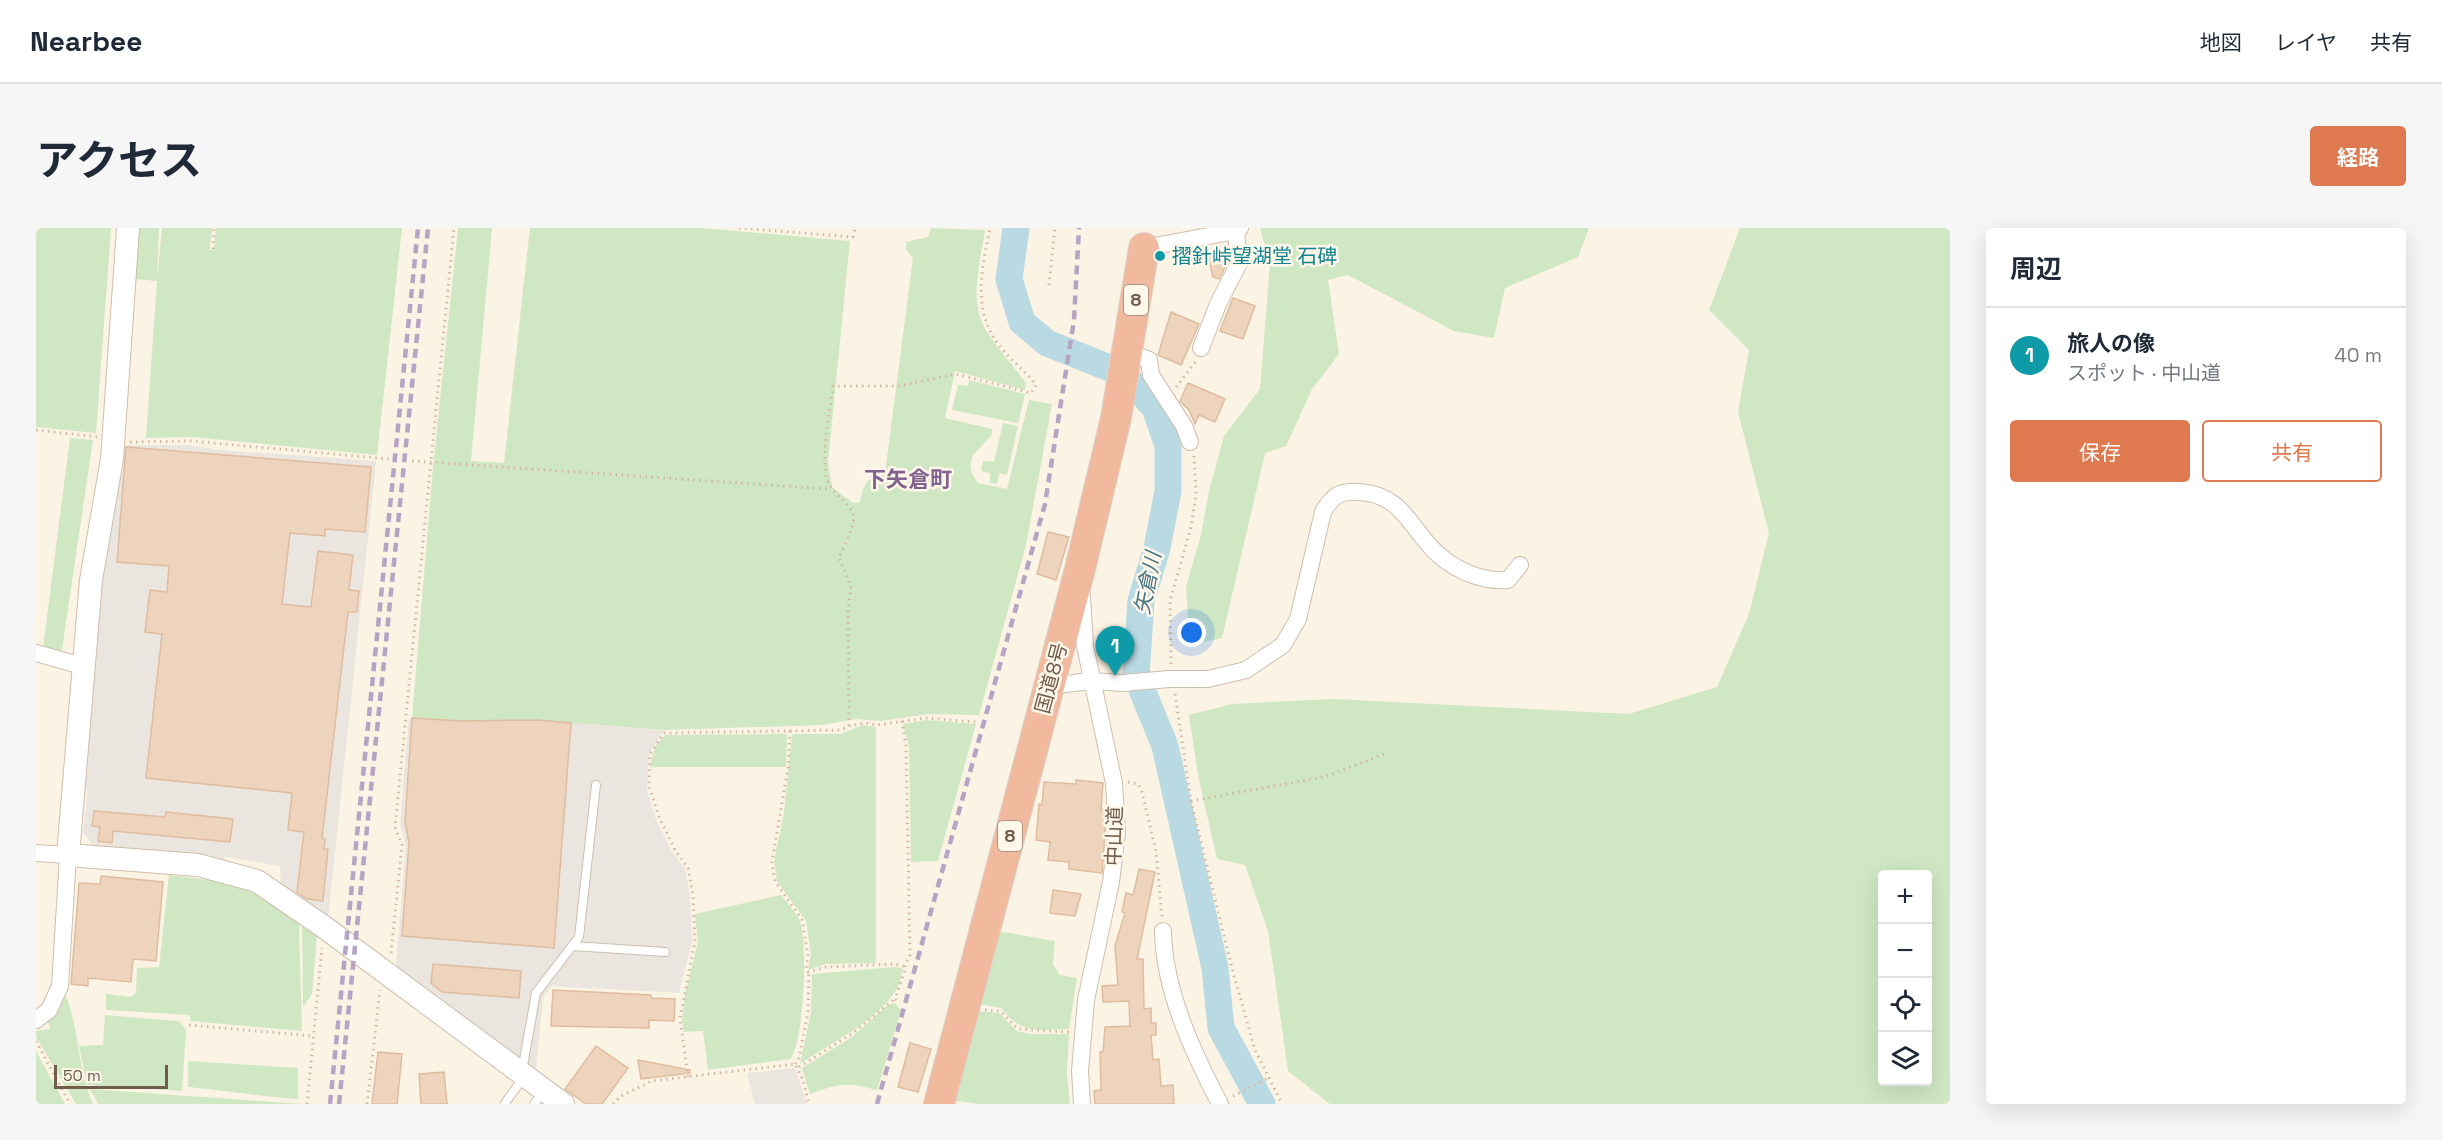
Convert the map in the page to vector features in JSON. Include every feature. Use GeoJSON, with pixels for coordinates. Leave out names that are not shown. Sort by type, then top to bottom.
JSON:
{"type":"FeatureCollection","features":[{"type":"Feature","properties":{"kind":"highway","name":"国道8号"},"geometry":{"type":"LineString","coordinates":[[939,1104],[1049,686],[1074,639],[1080,569],[1116,418],[1145,238]]}},
{"type":"Feature","properties":{"kind":"street"},"geometry":{"type":"LineString","coordinates":[[36,1020],[49,1010],[60,986],[82,666],[91,580],[113,439],[128,228]]}},
{"type":"Feature","properties":{"kind":"street"},"geometry":{"type":"LineString","coordinates":[[1145,238],[1238,230],[1239,263],[1218,304],[1201,348]]}},
{"type":"Feature","properties":{"kind":"street"},"geometry":{"type":"LineString","coordinates":[[1128,354],[1149,360],[1150,375],[1168,398],[1190,442]]}},
{"type":"Feature","properties":{"kind":"street"},"geometry":{"type":"LineString","coordinates":[[1049,686],[1090,681],[1123,683],[1208,679],[1246,670],[1283,645],[1298,619],[1323,512],[1332,497],[1342,493],[1370,493],[1390,499],[1440,556],[1464,572],[1491,582],[1508,580],[1520,565]]}},
{"type":"Feature","properties":{"kind":"street","name":"中山道"},"geometry":{"type":"LineString","coordinates":[[1074,639],[1090,681],[1114,783],[1117,832],[1116,857],[1090,980],[1083,1033],[1082,1104]]}},
{"type":"Feature","properties":{"kind":"street"},"geometry":{"type":"LineString","coordinates":[[36,653],[82,666]]}},
{"type":"Feature","properties":{"kind":"street"},"geometry":{"type":"LineString","coordinates":[[36,853],[198,866],[238,874],[274,891],[523,1076],[539,1097],[563,1104]]}},
{"type":"Feature","properties":{"kind":"street"},"geometry":{"type":"LineString","coordinates":[[1163,931],[1163,951],[1181,1016],[1196,1057],[1221,1103]]}},
{"type":"Feature","properties":{"kind":"lane"},"geometry":{"type":"LineString","coordinates":[[506,1103],[523,1076],[536,993],[579,937],[596,785]]}},
{"type":"Feature","properties":{"kind":"lane"},"geometry":{"type":"LineString","coordinates":[[572,946],[665,952]]}},
{"type":"Feature","properties":{"kind":"path"},"geometry":{"type":"LineString","coordinates":[[213,249],[214,228]]}},
{"type":"Feature","properties":{"kind":"path"},"geometry":{"type":"LineString","coordinates":[[367,1104],[382,972],[391,960],[402,845],[395,827],[429,463],[454,228]]}},
{"type":"Feature","properties":{"kind":"path"},"geometry":{"type":"LineString","coordinates":[[739,228],[853,237],[855,228]]}},
{"type":"Feature","properties":{"kind":"path"},"geometry":{"type":"LineString","coordinates":[[829,489],[825,460],[832,386],[899,386],[956,374],[1031,393],[1036,385],[999,345],[986,325],[981,301],[981,276],[990,228]]}},
{"type":"Feature","properties":{"kind":"path"},"geometry":{"type":"LineString","coordinates":[[1049,285],[1055,228]]}},
{"type":"Feature","properties":{"kind":"path"},"geometry":{"type":"LineString","coordinates":[[1168,398],[1196,362],[1201,348]]}},
{"type":"Feature","properties":{"kind":"path"},"geometry":{"type":"LineString","coordinates":[[36,430],[124,442],[191,441],[389,459]]}},
{"type":"Feature","properties":{"kind":"path"},"geometry":{"type":"LineString","coordinates":[[1190,442],[1193,452],[1196,495],[1191,527],[1170,601],[1170,679],[1191,801],[1233,972],[1255,1050],[1282,1104]]}},
{"type":"Feature","properties":{"kind":"path"},"geometry":{"type":"LineString","coordinates":[[412,462],[829,489],[847,504],[853,513],[853,523],[839,558],[851,586],[848,609],[849,726]]}},
{"type":"Feature","properties":{"kind":"path"},"geometry":{"type":"LineString","coordinates":[[688,1077],[680,1018],[695,941],[693,895],[688,867],[667,833],[649,786],[650,754],[664,733],[842,730],[849,726],[948,718],[976,723]]}},
{"type":"Feature","properties":{"kind":"path"},"geometry":{"type":"LineString","coordinates":[[798,1068],[850,1035],[895,999],[910,955],[906,746],[902,721]]}},
{"type":"Feature","properties":{"kind":"path"},"geometry":{"type":"LineString","coordinates":[[613,1104],[642,1084],[795,1064],[799,1058],[808,1012],[809,972],[806,970],[808,954],[802,920],[775,881],[772,862],[788,768],[790,731]]}},
{"type":"Feature","properties":{"kind":"path"},"geometry":{"type":"LineString","coordinates":[[1191,801],[1324,777],[1387,753]]}},
{"type":"Feature","properties":{"kind":"path"},"geometry":{"type":"LineString","coordinates":[[1114,783],[1137,784],[1143,792],[1160,878],[1163,931]]}},
{"type":"Feature","properties":{"kind":"path"},"geometry":{"type":"LineString","coordinates":[[307,1104],[324,927]]}},
{"type":"Feature","properties":{"kind":"path"},"geometry":{"type":"LineString","coordinates":[[809,972],[825,967],[894,964],[904,968]]}},
{"type":"Feature","properties":{"kind":"path"},"geometry":{"type":"LineString","coordinates":[[895,999],[899,1004]]}},
{"type":"Feature","properties":{"kind":"path"},"geometry":{"type":"LineString","coordinates":[[965,1007],[1000,1011],[1018,1029],[1083,1033]]}},
{"type":"Feature","properties":{"kind":"path"},"geometry":{"type":"LineString","coordinates":[[189,1025],[314,1036]]}},
{"type":"Feature","properties":{"kind":"path"},"geometry":{"type":"LineString","coordinates":[[36,1041],[70,1104]]}},
{"type":"Feature","properties":{"kind":"path"},"geometry":{"type":"LineString","coordinates":[[795,1064],[809,1104]]}},
{"type":"Feature","properties":{"kind":"path"},"geometry":{"type":"LineString","coordinates":[[1221,1103],[1269,1078]]}},
{"type":"Feature","properties":{"kind":"shaded area"},"geometry":{"type":"Polygon","coordinates":[[[124,445],[189,445],[218,450],[376,461],[328,919],[281,885],[280,866],[225,857],[224,861],[95,847],[83,833],[88,789],[82,789],[98,604],[124,445]]]}},
{"type":"Feature","properties":{"kind":"shaded area"},"geometry":{"type":"Polygon","coordinates":[[[409,718],[460,721],[537,720],[664,730],[649,754],[647,789],[655,817],[672,852],[685,869],[690,895],[692,942],[679,993],[552,986],[543,997],[536,1070],[396,967],[406,845],[400,825],[409,718]]]}},
{"type":"Feature","properties":{"kind":"shaded area"},"geometry":{"type":"Polygon","coordinates":[[[795,1068],[807,1104],[755,1104],[747,1073],[795,1068]]]}},
{"type":"Feature","properties":{"kind":"green space"},"geometry":{"type":"Polygon","coordinates":[[[36,228],[111,228],[96,433],[36,427],[36,228]]]}},
{"type":"Feature","properties":{"kind":"green space"},"geometry":{"type":"Polygon","coordinates":[[[138,228],[159,228],[157,280],[162,228],[212,228],[210,249],[214,250],[216,228],[402,228],[377,455],[193,437],[146,438],[157,281],[135,279],[138,228]]]}},
{"type":"Feature","properties":{"kind":"green space"},"geometry":{"type":"Polygon","coordinates":[[[458,228],[492,228],[471,461],[504,463],[530,228],[701,228],[850,241],[828,462],[832,487],[853,503],[860,502],[870,479],[885,473],[913,258],[906,250],[906,242],[928,237],[931,228],[985,230],[977,279],[977,304],[980,316],[988,334],[1026,383],[1025,390],[955,371],[945,418],[992,429],[992,435],[971,461],[973,475],[978,483],[1007,489],[1029,400],[1052,404],[1026,545],[979,715],[928,714],[881,721],[856,719],[821,725],[664,730],[537,720],[460,721],[412,718],[433,467],[458,228]]]}},
{"type":"Feature","properties":{"kind":"green space"},"geometry":{"type":"Polygon","coordinates":[[[1260,228],[1589,228],[1578,257],[1505,288],[1494,338],[1454,331],[1348,275],[1328,280],[1339,354],[1312,389],[1286,446],[1265,453],[1222,638],[1205,642],[1189,636],[1186,587],[1201,535],[1209,491],[1224,436],[1260,389],[1270,264],[1260,228]]]}},
{"type":"Feature","properties":{"kind":"green space"},"geometry":{"type":"Polygon","coordinates":[[[1740,228],[1950,228],[1950,1104],[1330,1104],[1288,1071],[1268,931],[1245,865],[1217,859],[1198,775],[1189,715],[1232,704],[1333,699],[1629,714],[1717,687],[1749,614],[1769,533],[1738,412],[1749,350],[1709,310],[1740,228]]]}},
{"type":"Feature","properties":{"kind":"green space"},"geometry":{"type":"Polygon","coordinates":[[[969,380],[1025,394],[1018,423],[952,410],[958,385],[968,386],[969,380]]]}},
{"type":"Feature","properties":{"kind":"green space"},"geometry":{"type":"Polygon","coordinates":[[[1003,423],[1018,426],[1007,475],[999,473],[997,484],[990,483],[990,473],[981,471],[983,461],[994,462],[1003,423]]]}},
{"type":"Feature","properties":{"kind":"green space"},"geometry":{"type":"Polygon","coordinates":[[[70,438],[93,440],[61,656],[43,648],[70,438]]]}},
{"type":"Feature","properties":{"kind":"green space"},"geometry":{"type":"Polygon","coordinates":[[[926,720],[976,724],[938,861],[911,862],[909,747],[903,724],[926,720]]]}},
{"type":"Feature","properties":{"kind":"green space"},"geometry":{"type":"Polygon","coordinates":[[[863,725],[876,727],[876,963],[825,964],[808,970],[811,954],[806,921],[777,881],[774,861],[784,813],[792,734],[841,734],[863,725]]]}},
{"type":"Feature","properties":{"kind":"green space"},"geometry":{"type":"Polygon","coordinates":[[[787,734],[786,767],[650,767],[655,747],[665,735],[787,734]]]}},
{"type":"Feature","properties":{"kind":"green space"},"geometry":{"type":"Polygon","coordinates":[[[169,875],[239,887],[266,900],[299,924],[302,1031],[190,1021],[190,1015],[106,1010],[106,994],[131,997],[136,993],[137,968],[159,967],[169,875]]]}},
{"type":"Feature","properties":{"kind":"green space"},"geometry":{"type":"Polygon","coordinates":[[[781,895],[800,922],[804,950],[803,993],[795,1050],[790,1059],[708,1070],[703,1031],[684,1032],[682,1019],[685,994],[698,942],[695,914],[781,895]]]}},
{"type":"Feature","properties":{"kind":"green space"},"geometry":{"type":"Polygon","coordinates":[[[302,925],[317,935],[312,994],[303,1007],[302,925]]]}},
{"type":"Feature","properties":{"kind":"green space"},"geometry":{"type":"Polygon","coordinates":[[[998,931],[1055,941],[1053,964],[1060,975],[1077,978],[1069,1029],[1031,1029],[1016,1023],[1001,1008],[979,1004],[998,931]]]}},
{"type":"Feature","properties":{"kind":"green space"},"geometry":{"type":"Polygon","coordinates":[[[902,968],[900,983],[878,1011],[863,1024],[800,1064],[811,1013],[812,974],[902,968]]]}},
{"type":"Feature","properties":{"kind":"green space"},"geometry":{"type":"Polygon","coordinates":[[[65,994],[70,1007],[84,1077],[93,1104],[76,1104],[36,1037],[36,1031],[50,1029],[48,1021],[57,1012],[65,994]]]}},
{"type":"Feature","properties":{"kind":"green space"},"geometry":{"type":"Polygon","coordinates":[[[894,1003],[901,1010],[877,1090],[843,1085],[810,1094],[802,1068],[852,1037],[888,1005],[894,1003]]]}},
{"type":"Feature","properties":{"kind":"green space"},"geometry":{"type":"Polygon","coordinates":[[[976,1011],[999,1013],[1017,1031],[1030,1034],[1069,1034],[1067,1074],[1070,1104],[979,1104],[952,1100],[976,1011]]]}},
{"type":"Feature","properties":{"kind":"green space"},"geometry":{"type":"Polygon","coordinates":[[[105,1015],[179,1021],[186,1030],[182,1091],[87,1085],[79,1046],[103,1045],[105,1015]]]}},
{"type":"Feature","properties":{"kind":"green space"},"geometry":{"type":"Polygon","coordinates":[[[36,1051],[65,1104],[36,1104],[36,1051]]]}},
{"type":"Feature","properties":{"kind":"green space"},"geometry":{"type":"Polygon","coordinates":[[[188,1061],[298,1068],[298,1099],[188,1087],[188,1061]]]}},
{"type":"Feature","properties":{"kind":"green space"},"geometry":{"type":"Polygon","coordinates":[[[90,1089],[303,1104],[98,1104],[90,1089]]]}},
{"type":"Feature","properties":{"kind":"building"},"geometry":{"type":"Polygon","coordinates":[[[1227,252],[1228,261],[1219,279],[1213,277],[1208,257],[1227,252]]]}},
{"type":"Feature","properties":{"kind":"building"},"geometry":{"type":"Polygon","coordinates":[[[1233,298],[1255,306],[1243,339],[1220,331],[1233,298]]]}},
{"type":"Feature","properties":{"kind":"building"},"geometry":{"type":"Polygon","coordinates":[[[1171,312],[1199,324],[1181,365],[1158,355],[1171,312]]]}},
{"type":"Feature","properties":{"kind":"building"},"geometry":{"type":"Polygon","coordinates":[[[1188,383],[1225,399],[1215,422],[1199,415],[1195,424],[1189,410],[1180,401],[1188,383]]]}},
{"type":"Feature","properties":{"kind":"building"},"geometry":{"type":"Polygon","coordinates":[[[126,447],[371,467],[365,532],[325,529],[325,536],[290,533],[282,604],[311,607],[318,551],[353,555],[349,590],[359,591],[357,612],[348,612],[322,838],[325,839],[324,849],[328,849],[323,901],[307,899],[297,892],[304,832],[288,830],[292,793],[146,778],[162,634],[145,632],[150,590],[167,592],[169,566],[117,562],[126,447]]]}},
{"type":"Feature","properties":{"kind":"building"},"geometry":{"type":"Polygon","coordinates":[[[1048,532],[1069,537],[1056,580],[1037,574],[1048,532]]]}},
{"type":"Feature","properties":{"kind":"building"},"geometry":{"type":"Polygon","coordinates":[[[412,718],[460,721],[537,720],[571,723],[554,948],[402,936],[409,843],[405,822],[412,718]]]}},
{"type":"Feature","properties":{"kind":"building"},"geometry":{"type":"Polygon","coordinates":[[[1076,780],[1103,783],[1101,810],[1105,810],[1106,819],[1102,873],[1069,869],[1069,862],[1048,860],[1050,842],[1036,840],[1039,804],[1042,805],[1044,782],[1076,784],[1076,780]]]}},
{"type":"Feature","properties":{"kind":"building"},"geometry":{"type":"Polygon","coordinates":[[[94,811],[165,817],[166,812],[233,819],[230,842],[113,831],[112,843],[98,841],[100,827],[92,826],[94,811]]]}},
{"type":"Feature","properties":{"kind":"building"},"geometry":{"type":"Polygon","coordinates":[[[1139,869],[1155,872],[1137,959],[1143,959],[1144,1009],[1151,1008],[1151,1023],[1156,1023],[1156,1035],[1151,1035],[1153,1060],[1159,1059],[1161,1086],[1173,1085],[1174,1104],[1095,1104],[1094,1091],[1101,1090],[1100,1052],[1103,1052],[1105,1027],[1130,1026],[1129,1001],[1103,1002],[1102,986],[1118,985],[1115,946],[1125,913],[1122,912],[1126,893],[1133,895],[1139,869]]]}},
{"type":"Feature","properties":{"kind":"building"},"geometry":{"type":"Polygon","coordinates":[[[101,876],[163,882],[156,961],[133,959],[131,982],[88,978],[88,986],[71,984],[79,883],[100,884],[101,876]]]}},
{"type":"Feature","properties":{"kind":"building"},"geometry":{"type":"Polygon","coordinates":[[[1053,890],[1081,894],[1075,916],[1050,913],[1053,890]]]}},
{"type":"Feature","properties":{"kind":"building"},"geometry":{"type":"Polygon","coordinates":[[[433,964],[521,971],[519,998],[442,992],[431,983],[433,964]]]}},
{"type":"Feature","properties":{"kind":"building"},"geometry":{"type":"Polygon","coordinates":[[[553,990],[651,995],[651,998],[675,999],[674,1021],[649,1020],[649,1028],[551,1026],[553,990]]]}},
{"type":"Feature","properties":{"kind":"building"},"geometry":{"type":"Polygon","coordinates":[[[910,1043],[931,1049],[918,1092],[898,1087],[910,1043]]]}},
{"type":"Feature","properties":{"kind":"building"},"geometry":{"type":"Polygon","coordinates":[[[596,1046],[628,1068],[602,1104],[586,1104],[565,1089],[596,1046]]]}},
{"type":"Feature","properties":{"kind":"building"},"geometry":{"type":"Polygon","coordinates":[[[378,1052],[402,1054],[397,1104],[372,1104],[378,1052]]]}},
{"type":"Feature","properties":{"kind":"building"},"geometry":{"type":"Polygon","coordinates":[[[638,1060],[690,1070],[690,1073],[641,1079],[638,1060]]]}},
{"type":"Feature","properties":{"kind":"building"},"geometry":{"type":"Polygon","coordinates":[[[444,1072],[447,1104],[421,1104],[419,1074],[444,1072]]]}},
{"type":"Feature","properties":{"kind":"waterway","name":"矢倉川"},"geometry":{"type":"LineString","coordinates":[[1016,228],[1009,279],[1022,322],[1047,343],[1112,369],[1134,385],[1155,408],[1168,446],[1168,491],[1157,548],[1141,601],[1136,675],[1165,746],[1215,968],[1221,1028],[1262,1104]]}},
{"type":"Feature","properties":{"kind":"railway"},"geometry":{"type":"LineString","coordinates":[[330,1104],[418,228]]}},
{"type":"Feature","properties":{"kind":"railway"},"geometry":{"type":"LineString","coordinates":[[339,1104],[428,228]]}},
{"type":"Feature","properties":{"kind":"railway"},"geometry":{"type":"LineString","coordinates":[[877,1104],[1045,504],[1074,320],[1079,228]]}},
{"type":"Feature","properties":{"kind":"place","name":"摺針峠望湖堂 石碑"},"geometry":{"type":"Point","coordinates":[1160,256]}},
{"type":"Feature","properties":{"kind":"place","name":"旅人の像"},"geometry":{"type":"Point","coordinates":[1115,676]}},
{"type":"Feature","properties":{"kind":"district","name":"下矢倉町"},"geometry":{"type":"Point","coordinates":[908,479]}}]}
